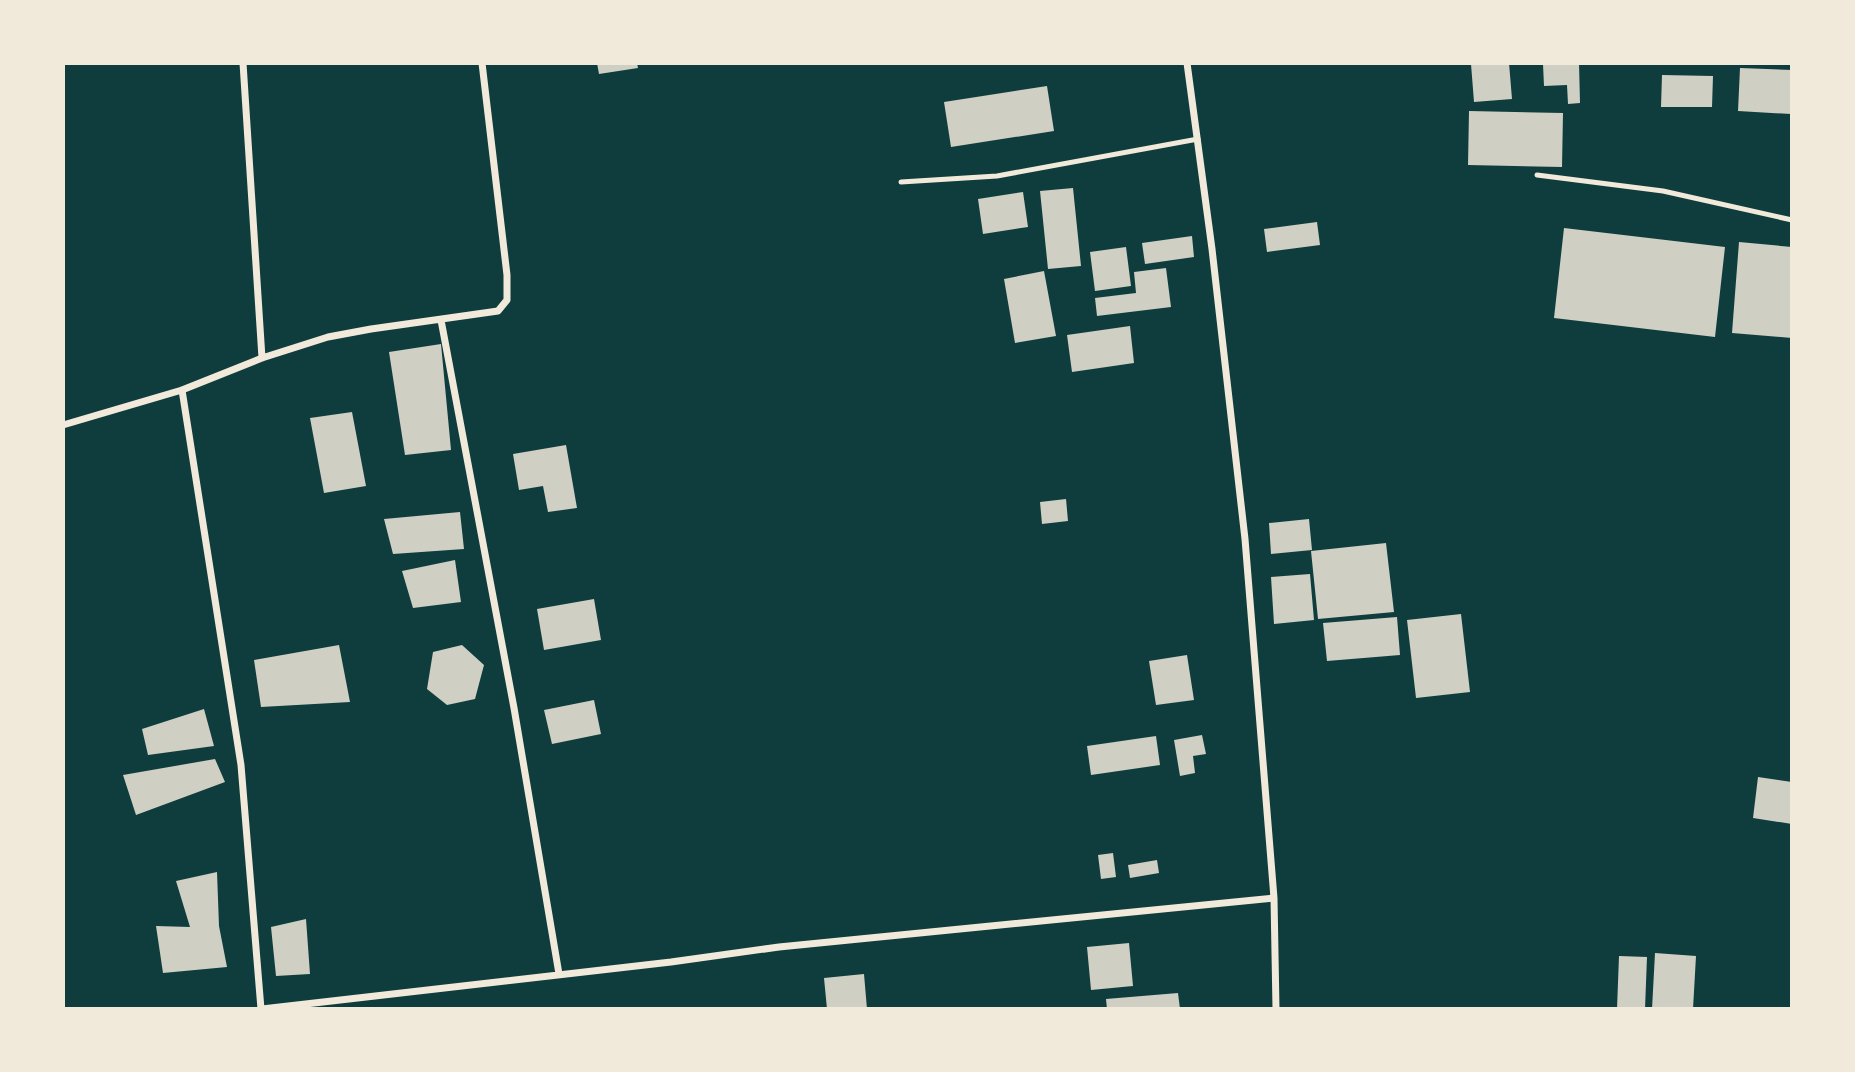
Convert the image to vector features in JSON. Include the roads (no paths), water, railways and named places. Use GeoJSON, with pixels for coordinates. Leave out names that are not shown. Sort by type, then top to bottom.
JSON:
{"type":"FeatureCollection","features":[{"type":"Feature","properties":{"kind":"street"},"geometry":{"type":"LineString","coordinates":[[243,63],[262,358]]}},
{"type":"Feature","properties":{"kind":"street"},"geometry":{"type":"LineString","coordinates":[[63,425],[182,390],[262,358],[340,334],[498,311],[507,300],[507,275],[482,63]]}},
{"type":"Feature","properties":{"kind":"street"},"geometry":{"type":"LineString","coordinates":[[1187,63],[1228,378],[1245,539],[1274,898],[1276,1009]]}},
{"type":"Feature","properties":{"kind":"street"},"geometry":{"type":"LineString","coordinates":[[441,320],[514,708],[559,974]]}},
{"type":"Feature","properties":{"kind":"street"},"geometry":{"type":"LineString","coordinates":[[182,390],[241,765],[261,1009],[807,944],[1274,898]]}},
{"type":"Feature","properties":{"kind":"lane"},"geometry":{"type":"LineString","coordinates":[[901,182],[997,176],[1198,139]]}},
{"type":"Feature","properties":{"kind":"lane"},"geometry":{"type":"LineString","coordinates":[[1536,175],[1663,191],[1792,220]]}}]}
